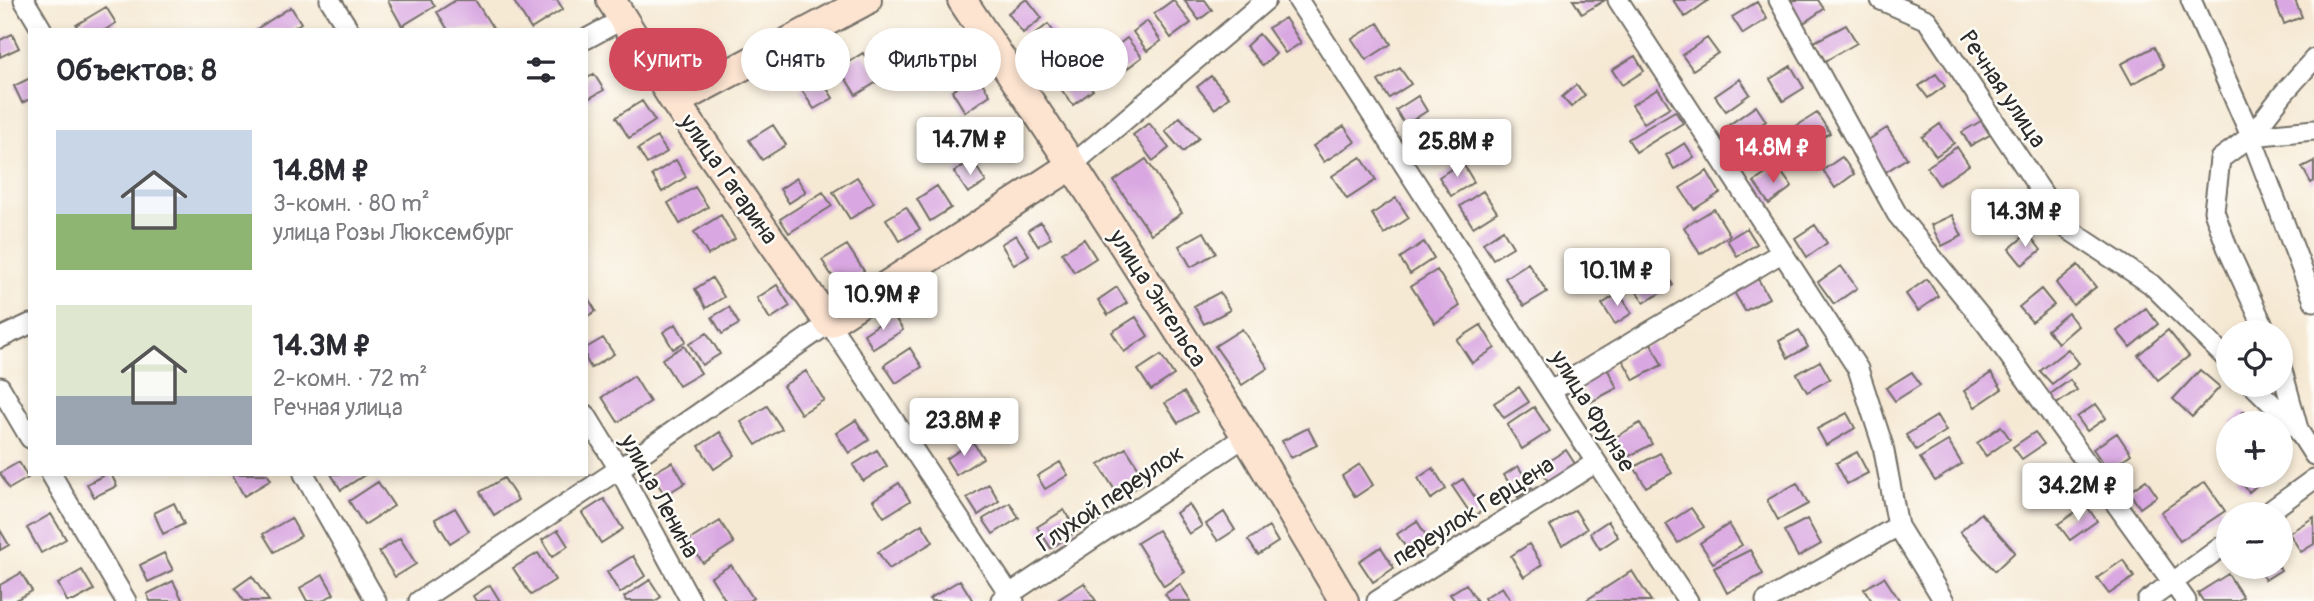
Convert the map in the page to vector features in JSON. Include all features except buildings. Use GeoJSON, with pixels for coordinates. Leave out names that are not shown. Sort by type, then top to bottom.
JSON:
{"type":"FeatureCollection","features":[{"type":"Feature","properties":{"kind":"main road"},"geometry":{"type":"LineString","coordinates":[[675,102],[867,0]]}},
{"type":"Feature","properties":{"kind":"main road","name":"улица Энгельса"},"geometry":{"type":"LineString","coordinates":[[962,0],[1247,436],[1344,601]]}},
{"type":"Feature","properties":{"kind":"main road","name":"улица Гагарина"},"geometry":{"type":"LineString","coordinates":[[617,10],[675,102],[829,323]]}},
{"type":"Feature","properties":{"kind":"main road"},"geometry":{"type":"LineString","coordinates":[[829,323],[1072,165]]}},
{"type":"Feature","properties":{"kind":"street"},"geometry":{"type":"LineString","coordinates":[[24,0],[41,28]]}},
{"type":"Feature","properties":{"kind":"street"},"geometry":{"type":"LineString","coordinates":[[330,0],[348,28]]}},
{"type":"Feature","properties":{"kind":"street"},"geometry":{"type":"LineString","coordinates":[[1072,165],[1266,0]]}},
{"type":"Feature","properties":{"kind":"street","name":"улица Фрунзе"},"geometry":{"type":"LineString","coordinates":[[1298,0],[1595,463],[1688,601]]}},
{"type":"Feature","properties":{"kind":"street"},"geometry":{"type":"LineString","coordinates":[[1618,0],[1858,369],[1883,446],[1898,526],[1944,601]]}},
{"type":"Feature","properties":{"kind":"street"},"geometry":{"type":"LineString","coordinates":[[1779,0],[1897,215],[1987,326],[2186,601]]}},
{"type":"Feature","properties":{"kind":"street","name":"Речная улица"},"geometry":{"type":"LineString","coordinates":[[1881,0],[1927,20],[2065,228],[2151,284],[2216,348]]}},
{"type":"Feature","properties":{"kind":"street"},"geometry":{"type":"LineString","coordinates":[[2191,0],[2251,136],[2314,302]]}},
{"type":"Feature","properties":{"kind":"street"},"geometry":{"type":"LineString","coordinates":[[588,38],[617,10]]}},
{"type":"Feature","properties":{"kind":"street"},"geometry":{"type":"LineString","coordinates":[[2260,320],[2227,247],[2214,211],[2220,159],[2251,136],[2283,93],[2314,59]]}},
{"type":"Feature","properties":{"kind":"street"},"geometry":{"type":"LineString","coordinates":[[2251,136],[2314,130]]}},
{"type":"Feature","properties":{"kind":"street"},"geometry":{"type":"LineString","coordinates":[[1551,391],[1781,253]]}},
{"type":"Feature","properties":{"kind":"street"},"geometry":{"type":"LineString","coordinates":[[419,601],[619,469],[829,323]]}},
{"type":"Feature","properties":{"kind":"street","name":"улица Гагарина"},"geometry":{"type":"LineString","coordinates":[[829,323],[1008,599]]}},
{"type":"Feature","properties":{"kind":"street"},"geometry":{"type":"LineString","coordinates":[[0,338],[28,325]]}},
{"type":"Feature","properties":{"kind":"street"},"geometry":{"type":"LineString","coordinates":[[0,387],[28,435]]}},
{"type":"Feature","properties":{"kind":"street"},"geometry":{"type":"LineString","coordinates":[[2265,397],[2298,430],[2314,455]]}},
{"type":"Feature","properties":{"kind":"street"},"geometry":{"type":"LineString","coordinates":[[2289,397],[2298,430]]}},
{"type":"Feature","properties":{"kind":"street","name":"улица Ленина"},"geometry":{"type":"LineString","coordinates":[[588,418],[691,601]]}},
{"type":"Feature","properties":{"kind":"street","name":"Глухой переулок"},"geometry":{"type":"LineString","coordinates":[[1008,599],[1247,436]]}},
{"type":"Feature","properties":{"kind":"street","name":"переулок Герцена"},"geometry":{"type":"LineString","coordinates":[[1377,601],[1595,463]]}},
{"type":"Feature","properties":{"kind":"street"},"geometry":{"type":"LineString","coordinates":[[52,476],[126,601]]}},
{"type":"Feature","properties":{"kind":"street"},"geometry":{"type":"LineString","coordinates":[[305,476],[376,601]]}},
{"type":"Feature","properties":{"kind":"street"},"geometry":{"type":"LineString","coordinates":[[2282,502],[2314,479]]}},
{"type":"Feature","properties":{"kind":"street"},"geometry":{"type":"LineString","coordinates":[[1766,601],[1898,526]]}},
{"type":"Feature","properties":{"kind":"street"},"geometry":{"type":"LineString","coordinates":[[2147,601],[2216,551]]}}]}
